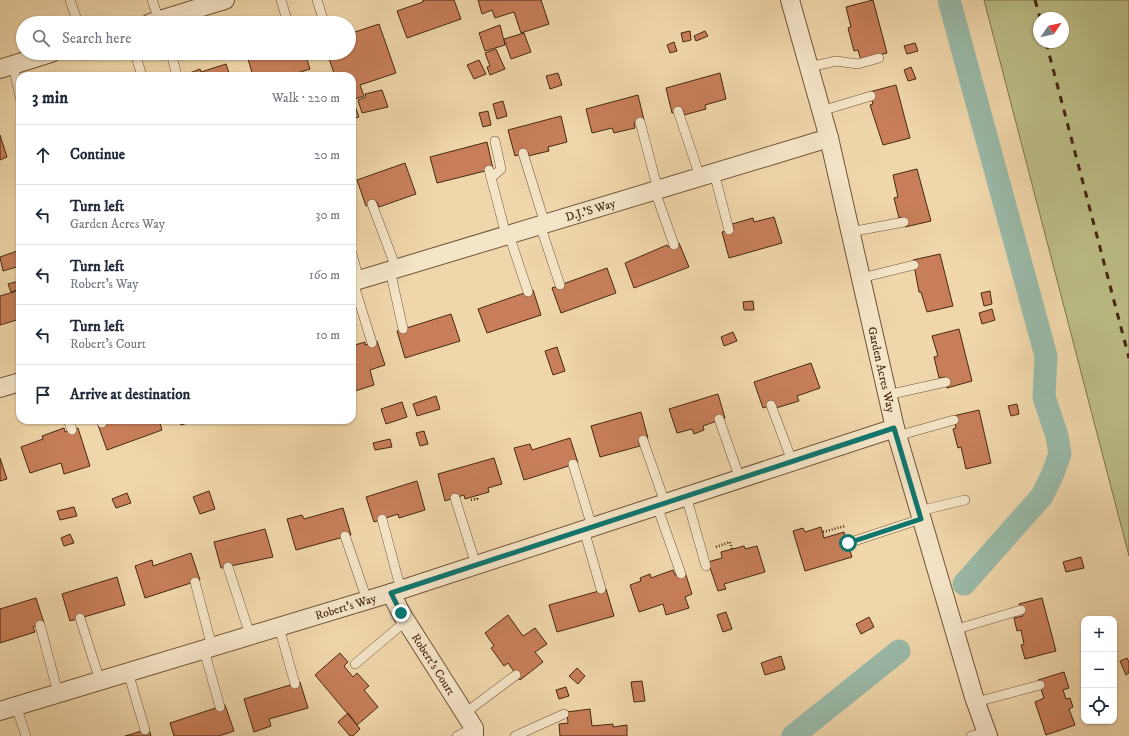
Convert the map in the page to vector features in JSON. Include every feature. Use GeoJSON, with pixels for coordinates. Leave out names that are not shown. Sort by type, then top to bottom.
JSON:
{"type":"FeatureCollection","features":[{"type":"Feature","properties":{"kind":"street"},"geometry":{"type":"LineString","coordinates":[[175,16],[225,0]]}},
{"type":"Feature","properties":{"kind":"street","name":"Garden Acres Way"},"geometry":{"type":"LineString","coordinates":[[790,0],[829,138],[896,432],[976,702],[982,735]]}},
{"type":"Feature","properties":{"kind":"street"},"geometry":{"type":"LineString","coordinates":[[7,67],[29,60]]}},
{"type":"Feature","properties":{"kind":"street","name":"D.J.'S Way"},"geometry":{"type":"LineString","coordinates":[[356,281],[829,138]]}},
{"type":"Feature","properties":{"kind":"street"},"geometry":{"type":"LineString","coordinates":[[0,388],[16,383]]}},
{"type":"Feature","properties":{"kind":"street","name":"Robert's Way"},"geometry":{"type":"LineString","coordinates":[[8,708],[396,591],[792,461],[896,432]]}},
{"type":"Feature","properties":{"kind":"street","name":"Robert's Court"},"geometry":{"type":"LineString","coordinates":[[396,591],[406,621],[471,726]]}},
{"type":"Feature","properties":{"kind":"lane"},"geometry":{"type":"LineString","coordinates":[[70,0],[76,16]]}},
{"type":"Feature","properties":{"kind":"lane"},"geometry":{"type":"LineString","coordinates":[[152,0],[157,16]]}},
{"type":"Feature","properties":{"kind":"lane"},"geometry":{"type":"LineString","coordinates":[[281,0],[286,16]]}},
{"type":"Feature","properties":{"kind":"lane"},"geometry":{"type":"LineString","coordinates":[[317,0],[322,16]]}},
{"type":"Feature","properties":{"kind":"lane"},"geometry":{"type":"LineString","coordinates":[[809,66],[836,61],[858,64],[879,58]]}},
{"type":"Feature","properties":{"kind":"lane"},"geometry":{"type":"LineString","coordinates":[[136,60],[141,72]]}},
{"type":"Feature","properties":{"kind":"lane"},"geometry":{"type":"LineString","coordinates":[[173,60],[176,72]]}},
{"type":"Feature","properties":{"kind":"lane"},"geometry":{"type":"LineString","coordinates":[[7,67],[16,87]]}},
{"type":"Feature","properties":{"kind":"lane"},"geometry":{"type":"LineString","coordinates":[[821,111],[870,96]]}},
{"type":"Feature","properties":{"kind":"lane"},"geometry":{"type":"LineString","coordinates":[[678,111],[707,175],[729,230]]}},
{"type":"Feature","properties":{"kind":"lane"},"geometry":{"type":"LineString","coordinates":[[640,122],[656,190],[674,245]]}},
{"type":"Feature","properties":{"kind":"lane"},"geometry":{"type":"LineString","coordinates":[[495,141],[501,168],[490,174],[508,235],[528,292]]}},
{"type":"Feature","properties":{"kind":"lane"},"geometry":{"type":"LineString","coordinates":[[523,153],[560,285]]}},
{"type":"Feature","properties":{"kind":"lane"},"geometry":{"type":"LineString","coordinates":[[372,204],[393,269],[403,329]]}},
{"type":"Feature","properties":{"kind":"lane"},"geometry":{"type":"LineString","coordinates":[[850,232],[904,222]]}},
{"type":"Feature","properties":{"kind":"lane"},"geometry":{"type":"LineString","coordinates":[[861,278],[914,265]]}},
{"type":"Feature","properties":{"kind":"lane"},"geometry":{"type":"LineString","coordinates":[[356,285],[372,343]]}},
{"type":"Feature","properties":{"kind":"lane"},"geometry":{"type":"LineString","coordinates":[[887,395],[946,382]]}},
{"type":"Feature","properties":{"kind":"lane"},"geometry":{"type":"LineString","coordinates":[[771,406],[792,461]]}},
{"type":"Feature","properties":{"kind":"lane"},"geometry":{"type":"LineString","coordinates":[[720,419],[740,479]]}},
{"type":"Feature","properties":{"kind":"lane"},"geometry":{"type":"LineString","coordinates":[[896,432],[954,420]]}},
{"type":"Feature","properties":{"kind":"lane"},"geometry":{"type":"LineString","coordinates":[[70,424],[72,430]]}},
{"type":"Feature","properties":{"kind":"lane"},"geometry":{"type":"LineString","coordinates":[[643,440],[681,574]]}},
{"type":"Feature","properties":{"kind":"lane"},"geometry":{"type":"LineString","coordinates":[[573,464],[601,589]]}},
{"type":"Feature","properties":{"kind":"lane"},"geometry":{"type":"LineString","coordinates":[[686,496],[706,566]]}},
{"type":"Feature","properties":{"kind":"lane"},"geometry":{"type":"LineString","coordinates":[[455,498],[476,565]]}},
{"type":"Feature","properties":{"kind":"lane"},"geometry":{"type":"LineString","coordinates":[[848,543],[920,515],[965,500]]}},
{"type":"Feature","properties":{"kind":"lane"},"geometry":{"type":"LineString","coordinates":[[382,519],[396,591]]}},
{"type":"Feature","properties":{"kind":"lane"},"geometry":{"type":"LineString","coordinates":[[345,536],[367,600]]}},
{"type":"Feature","properties":{"kind":"lane"},"geometry":{"type":"LineString","coordinates":[[228,566],[250,635]]}},
{"type":"Feature","properties":{"kind":"lane"},"geometry":{"type":"LineString","coordinates":[[195,582],[220,707]]}},
{"type":"Feature","properties":{"kind":"lane"},"geometry":{"type":"LineString","coordinates":[[954,630],[1021,610]]}},
{"type":"Feature","properties":{"kind":"lane"},"geometry":{"type":"LineString","coordinates":[[80,618],[100,681]]}},
{"type":"Feature","properties":{"kind":"lane"},"geometry":{"type":"LineString","coordinates":[[355,664],[406,621]]}},
{"type":"Feature","properties":{"kind":"lane"},"geometry":{"type":"LineString","coordinates":[[40,625],[58,693]]}},
{"type":"Feature","properties":{"kind":"lane"},"geometry":{"type":"LineString","coordinates":[[279,627],[295,684]]}},
{"type":"Feature","properties":{"kind":"lane"},"geometry":{"type":"LineString","coordinates":[[128,672],[145,730]]}},
{"type":"Feature","properties":{"kind":"lane"},"geometry":{"type":"LineString","coordinates":[[457,736],[471,726],[516,675]]}},
{"type":"Feature","properties":{"kind":"lane"},"geometry":{"type":"LineString","coordinates":[[976,702],[1040,685]]}},
{"type":"Feature","properties":{"kind":"lane"},"geometry":{"type":"LineString","coordinates":[[8,708],[26,736]]}},
{"type":"Feature","properties":{"kind":"lane"},"geometry":{"type":"LineString","coordinates":[[514,736],[564,714]]}},
{"type":"Feature","properties":{"kind":"path"},"geometry":{"type":"LineString","coordinates":[[702,551],[730,542],[732,549]]}},
{"type":"Feature","properties":{"kind":"green space"},"geometry":{"type":"Polygon","coordinates":[[[984,0],[1129,0],[1129,556],[984,0]]]}},
{"type":"Feature","properties":{"kind":"building"},"geometry":{"type":"Polygon","coordinates":[[[423,0],[454,0],[461,19],[407,38],[397,11],[423,2],[423,0]]]}},
{"type":"Feature","properties":{"kind":"building"},"geometry":{"type":"Polygon","coordinates":[[[478,0],[541,0],[549,24],[521,33],[514,12],[495,18],[492,10],[482,14],[478,0]]]}},
{"type":"Feature","properties":{"kind":"building"},"geometry":{"type":"Polygon","coordinates":[[[873,0],[887,53],[861,60],[858,50],[854,51],[848,28],[851,27],[846,7],[873,0]]]}},
{"type":"Feature","properties":{"kind":"building"},"geometry":{"type":"Polygon","coordinates":[[[379,24],[396,73],[360,85],[364,96],[356,99],[356,72],[334,72],[329,60],[356,60],[356,32],[379,24]]]}},
{"type":"Feature","properties":{"kind":"building"},"geometry":{"type":"Polygon","coordinates":[[[500,25],[505,45],[485,51],[479,33],[500,25]]]}},
{"type":"Feature","properties":{"kind":"building"},"geometry":{"type":"Polygon","coordinates":[[[690,31],[691,40],[683,42],[681,33],[690,31]]]}},
{"type":"Feature","properties":{"kind":"building"},"geometry":{"type":"Polygon","coordinates":[[[705,31],[708,36],[696,41],[694,36],[705,31]]]}},
{"type":"Feature","properties":{"kind":"building"},"geometry":{"type":"Polygon","coordinates":[[[524,33],[531,52],[511,59],[504,39],[524,33]]]}},
{"type":"Feature","properties":{"kind":"building"},"geometry":{"type":"Polygon","coordinates":[[[674,42],[677,51],[670,53],[667,45],[674,42]]]}},
{"type":"Feature","properties":{"kind":"building"},"geometry":{"type":"Polygon","coordinates":[[[915,43],[918,51],[907,54],[904,46],[915,43]]]}},
{"type":"Feature","properties":{"kind":"building"},"geometry":{"type":"Polygon","coordinates":[[[496,49],[505,69],[490,75],[487,67],[490,66],[485,53],[496,49]]]}},
{"type":"Feature","properties":{"kind":"building"},"geometry":{"type":"Polygon","coordinates":[[[248,60],[307,60],[310,69],[301,72],[252,72],[248,60]]]}},
{"type":"Feature","properties":{"kind":"building"},"geometry":{"type":"Polygon","coordinates":[[[479,60],[486,74],[474,79],[467,65],[479,60]]]}},
{"type":"Feature","properties":{"kind":"building"},"geometry":{"type":"Polygon","coordinates":[[[226,64],[229,72],[201,72],[226,64]]]}},
{"type":"Feature","properties":{"kind":"building"},"geometry":{"type":"Polygon","coordinates":[[[911,67],[916,79],[908,81],[904,70],[911,67]]]}},
{"type":"Feature","properties":{"kind":"building"},"geometry":{"type":"Polygon","coordinates":[[[200,69],[201,72],[192,72],[200,69]]]}},
{"type":"Feature","properties":{"kind":"building"},"geometry":{"type":"Polygon","coordinates":[[[558,73],[562,85],[550,89],[546,76],[558,73]]]}},
{"type":"Feature","properties":{"kind":"building"},"geometry":{"type":"Polygon","coordinates":[[[720,73],[726,99],[705,105],[706,109],[684,115],[683,110],[672,113],[666,88],[720,73]]]}},
{"type":"Feature","properties":{"kind":"building"},"geometry":{"type":"Polygon","coordinates":[[[896,85],[910,138],[883,145],[870,105],[873,104],[869,92],[896,85]]]}},
{"type":"Feature","properties":{"kind":"building"},"geometry":{"type":"Polygon","coordinates":[[[382,90],[388,107],[362,113],[358,100],[366,97],[365,94],[382,90]]]}},
{"type":"Feature","properties":{"kind":"building"},"geometry":{"type":"Polygon","coordinates":[[[638,95],[644,120],[634,123],[635,128],[614,133],[612,128],[592,133],[586,109],[638,95]]]}},
{"type":"Feature","properties":{"kind":"building"},"geometry":{"type":"Polygon","coordinates":[[[503,101],[507,116],[497,119],[493,104],[503,101]]]}},
{"type":"Feature","properties":{"kind":"building"},"geometry":{"type":"Polygon","coordinates":[[[356,109],[359,117],[356,118],[356,109]]]}},
{"type":"Feature","properties":{"kind":"building"},"geometry":{"type":"Polygon","coordinates":[[[488,111],[491,125],[483,127],[479,113],[488,111]]]}},
{"type":"Feature","properties":{"kind":"building"},"geometry":{"type":"Polygon","coordinates":[[[561,116],[567,142],[548,147],[549,151],[528,156],[528,152],[515,156],[508,130],[561,116]]]}},
{"type":"Feature","properties":{"kind":"building"},"geometry":{"type":"Polygon","coordinates":[[[0,135],[7,157],[0,160],[0,135]]]}},
{"type":"Feature","properties":{"kind":"building"},"geometry":{"type":"Polygon","coordinates":[[[487,142],[493,169],[437,183],[430,157],[487,142]]]}},
{"type":"Feature","properties":{"kind":"building"},"geometry":{"type":"Polygon","coordinates":[[[405,163],[416,194],[379,207],[377,202],[366,206],[357,180],[405,163]]]}},
{"type":"Feature","properties":{"kind":"building"},"geometry":{"type":"Polygon","coordinates":[[[917,169],[931,221],[905,227],[902,217],[899,218],[894,198],[898,197],[893,175],[917,169]]]}},
{"type":"Feature","properties":{"kind":"building"},"geometry":{"type":"Polygon","coordinates":[[[774,217],[782,243],[729,258],[722,232],[734,229],[732,224],[753,218],[754,222],[774,217]]]}},
{"type":"Feature","properties":{"kind":"building"},"geometry":{"type":"Polygon","coordinates":[[[679,243],[689,267],[634,288],[625,263],[667,245],[668,247],[679,243]]]}},
{"type":"Feature","properties":{"kind":"building"},"geometry":{"type":"Polygon","coordinates":[[[16,251],[16,267],[3,271],[0,257],[16,251]]]}},
{"type":"Feature","properties":{"kind":"building"},"geometry":{"type":"Polygon","coordinates":[[[940,254],[953,306],[927,312],[921,292],[919,292],[913,260],[940,254]]]}},
{"type":"Feature","properties":{"kind":"building"},"geometry":{"type":"Polygon","coordinates":[[[607,268],[616,293],[561,313],[552,288],[607,268]]]}},
{"type":"Feature","properties":{"kind":"building"},"geometry":{"type":"Polygon","coordinates":[[[16,282],[16,290],[11,292],[8,284],[16,282]]]}},
{"type":"Feature","properties":{"kind":"building"},"geometry":{"type":"Polygon","coordinates":[[[533,290],[541,315],[487,333],[478,309],[533,290]]]}},
{"type":"Feature","properties":{"kind":"building"},"geometry":{"type":"Polygon","coordinates":[[[16,291],[16,320],[0,325],[0,296],[16,291]]]}},
{"type":"Feature","properties":{"kind":"building"},"geometry":{"type":"Polygon","coordinates":[[[990,291],[992,304],[984,306],[981,293],[990,291]]]}},
{"type":"Feature","properties":{"kind":"building"},"geometry":{"type":"Polygon","coordinates":[[[753,301],[754,310],[744,310],[743,302],[753,301]]]}},
{"type":"Feature","properties":{"kind":"building"},"geometry":{"type":"Polygon","coordinates":[[[992,309],[995,320],[982,324],[979,313],[992,309]]]}},
{"type":"Feature","properties":{"kind":"building"},"geometry":{"type":"Polygon","coordinates":[[[451,314],[460,341],[405,358],[397,331],[451,314]]]}},
{"type":"Feature","properties":{"kind":"building"},"geometry":{"type":"Polygon","coordinates":[[[959,329],[972,381],[947,388],[945,377],[939,378],[934,357],[938,356],[932,336],[959,329]]]}},
{"type":"Feature","properties":{"kind":"building"},"geometry":{"type":"Polygon","coordinates":[[[733,332],[737,341],[724,346],[721,337],[733,332]]]}},
{"type":"Feature","properties":{"kind":"building"},"geometry":{"type":"Polygon","coordinates":[[[377,341],[385,365],[370,370],[374,385],[356,391],[356,345],[365,342],[365,345],[377,341]]]}},
{"type":"Feature","properties":{"kind":"building"},"geometry":{"type":"Polygon","coordinates":[[[557,347],[565,371],[553,375],[545,351],[557,347]]]}},
{"type":"Feature","properties":{"kind":"building"},"geometry":{"type":"Polygon","coordinates":[[[811,363],[820,388],[797,396],[799,401],[776,408],[774,404],[763,408],[754,382],[811,363]]]}},
{"type":"Feature","properties":{"kind":"building"},"geometry":{"type":"Polygon","coordinates":[[[718,394],[725,418],[703,426],[704,430],[694,434],[692,429],[677,433],[669,409],[718,394]]]}},
{"type":"Feature","properties":{"kind":"building"},"geometry":{"type":"Polygon","coordinates":[[[436,396],[440,409],[417,416],[413,404],[436,396]]]}},
{"type":"Feature","properties":{"kind":"building"},"geometry":{"type":"Polygon","coordinates":[[[402,402],[407,417],[386,424],[381,409],[402,402]]]}},
{"type":"Feature","properties":{"kind":"building"},"geometry":{"type":"Polygon","coordinates":[[[1017,404],[1019,414],[1011,416],[1008,406],[1017,404]]]}},
{"type":"Feature","properties":{"kind":"building"},"geometry":{"type":"Polygon","coordinates":[[[979,410],[991,463],[966,469],[961,447],[958,448],[953,429],[956,428],[953,416],[979,410]]]}},
{"type":"Feature","properties":{"kind":"building"},"geometry":{"type":"Polygon","coordinates":[[[641,412],[648,438],[638,441],[640,446],[600,457],[591,426],[641,412]]]}},
{"type":"Feature","properties":{"kind":"building"},"geometry":{"type":"Polygon","coordinates":[[[160,424],[162,430],[107,450],[98,425],[160,424]]]}},
{"type":"Feature","properties":{"kind":"building"},"geometry":{"type":"Polygon","coordinates":[[[64,428],[65,432],[78,428],[90,466],[64,474],[61,463],[30,473],[21,447],[43,439],[42,436],[64,428]]]}},
{"type":"Feature","properties":{"kind":"building"},"geometry":{"type":"Polygon","coordinates":[[[424,431],[428,444],[420,446],[416,433],[424,431]]]}},
{"type":"Feature","properties":{"kind":"building"},"geometry":{"type":"Polygon","coordinates":[[[570,438],[578,463],[524,480],[514,448],[530,444],[532,450],[570,438]]]}},
{"type":"Feature","properties":{"kind":"building"},"geometry":{"type":"Polygon","coordinates":[[[390,439],[392,447],[375,450],[373,443],[390,439]]]}},
{"type":"Feature","properties":{"kind":"building"},"geometry":{"type":"Polygon","coordinates":[[[0,458],[7,479],[0,481],[0,458]]]}},
{"type":"Feature","properties":{"kind":"building"},"geometry":{"type":"Polygon","coordinates":[[[494,458],[502,484],[488,488],[489,492],[465,499],[464,495],[445,501],[438,474],[494,458]]]}},
{"type":"Feature","properties":{"kind":"building"},"geometry":{"type":"Polygon","coordinates":[[[417,481],[425,510],[399,518],[398,514],[374,522],[366,497],[417,481]]]}},
{"type":"Feature","properties":{"kind":"building"},"geometry":{"type":"Polygon","coordinates":[[[209,491],[215,509],[200,514],[193,497],[209,491]]]}},
{"type":"Feature","properties":{"kind":"building"},"geometry":{"type":"Polygon","coordinates":[[[127,493],[131,503],[116,508],[112,499],[127,493]]]}},
{"type":"Feature","properties":{"kind":"building"},"geometry":{"type":"Polygon","coordinates":[[[74,507],[77,516],[60,520],[57,511],[74,507]]]}},
{"type":"Feature","properties":{"kind":"building"},"geometry":{"type":"Polygon","coordinates":[[[343,508],[351,535],[296,550],[287,519],[302,515],[304,519],[343,508]]]}},
{"type":"Feature","properties":{"kind":"building"},"geometry":{"type":"Polygon","coordinates":[[[821,527],[824,538],[844,532],[852,557],[805,571],[793,531],[803,528],[805,532],[821,527]]]}},
{"type":"Feature","properties":{"kind":"building"},"geometry":{"type":"Polygon","coordinates":[[[265,529],[273,557],[221,568],[214,542],[265,529]]]}},
{"type":"Feature","properties":{"kind":"building"},"geometry":{"type":"Polygon","coordinates":[[[70,534],[74,543],[64,546],[61,538],[70,534]]]}},
{"type":"Feature","properties":{"kind":"building"},"geometry":{"type":"Polygon","coordinates":[[[744,546],[745,549],[757,546],[765,572],[724,584],[726,589],[718,591],[708,562],[722,558],[721,552],[744,546]]]}},
{"type":"Feature","properties":{"kind":"building"},"geometry":{"type":"Polygon","coordinates":[[[191,553],[200,580],[145,598],[135,566],[152,560],[153,566],[191,553]]]}},
{"type":"Feature","properties":{"kind":"building"},"geometry":{"type":"Polygon","coordinates":[[[1081,557],[1084,568],[1066,572],[1063,562],[1081,557]]]}},
{"type":"Feature","properties":{"kind":"building"},"geometry":{"type":"Polygon","coordinates":[[[673,570],[675,575],[685,572],[692,594],[685,597],[689,608],[666,615],[663,604],[639,612],[630,585],[641,581],[640,578],[650,574],[651,578],[673,570]]]}},
{"type":"Feature","properties":{"kind":"building"},"geometry":{"type":"Polygon","coordinates":[[[117,577],[125,605],[70,621],[62,594],[117,577]]]}},
{"type":"Feature","properties":{"kind":"building"},"geometry":{"type":"Polygon","coordinates":[[[606,589],[614,616],[557,632],[549,605],[606,589]]]}},
{"type":"Feature","properties":{"kind":"building"},"geometry":{"type":"Polygon","coordinates":[[[36,598],[44,623],[33,627],[35,632],[0,643],[0,609],[36,598]]]}},
{"type":"Feature","properties":{"kind":"building"},"geometry":{"type":"Polygon","coordinates":[[[1042,598],[1056,651],[1025,659],[1021,645],[1024,644],[1021,630],[1017,631],[1014,618],[1023,616],[1019,604],[1042,598]]]}},
{"type":"Feature","properties":{"kind":"building"},"geometry":{"type":"Polygon","coordinates":[[[726,612],[732,629],[723,632],[717,615],[726,612]]]}},
{"type":"Feature","properties":{"kind":"building"},"geometry":{"type":"Polygon","coordinates":[[[508,615],[523,636],[535,628],[547,644],[535,652],[543,662],[520,680],[508,663],[504,666],[491,648],[494,646],[485,633],[508,615]]]}},
{"type":"Feature","properties":{"kind":"building"},"geometry":{"type":"Polygon","coordinates":[[[869,617],[874,627],[861,634],[856,624],[869,617]]]}},
{"type":"Feature","properties":{"kind":"building"},"geometry":{"type":"Polygon","coordinates":[[[340,653],[348,662],[344,666],[353,677],[357,673],[369,686],[364,690],[378,707],[357,725],[315,675],[340,653]]]}},
{"type":"Feature","properties":{"kind":"building"},"geometry":{"type":"Polygon","coordinates":[[[781,656],[785,669],[765,675],[761,663],[781,656]]]}},
{"type":"Feature","properties":{"kind":"building"},"geometry":{"type":"Polygon","coordinates":[[[1127,658],[1129,662],[1129,673],[1126,675],[1120,661],[1127,658]]]}},
{"type":"Feature","properties":{"kind":"building"},"geometry":{"type":"Polygon","coordinates":[[[577,668],[585,676],[578,684],[569,676],[577,668]]]}},
{"type":"Feature","properties":{"kind":"building"},"geometry":{"type":"Polygon","coordinates":[[[1064,672],[1069,688],[1063,690],[1066,699],[1070,698],[1073,707],[1069,709],[1075,725],[1046,735],[1035,702],[1044,698],[1038,680],[1064,672]]]}},
{"type":"Feature","properties":{"kind":"building"},"geometry":{"type":"Polygon","coordinates":[[[642,681],[645,701],[634,702],[631,682],[642,681]]]}},
{"type":"Feature","properties":{"kind":"building"},"geometry":{"type":"Polygon","coordinates":[[[300,682],[308,708],[269,719],[271,726],[254,732],[244,699],[300,682]]]}},
{"type":"Feature","properties":{"kind":"building"},"geometry":{"type":"Polygon","coordinates":[[[566,687],[569,696],[559,699],[556,690],[566,687]]]}},
{"type":"Feature","properties":{"kind":"building"},"geometry":{"type":"Polygon","coordinates":[[[225,705],[234,731],[219,736],[174,736],[170,723],[225,705]]]}},
{"type":"Feature","properties":{"kind":"building"},"geometry":{"type":"Polygon","coordinates":[[[590,709],[592,726],[613,724],[613,727],[627,725],[627,736],[560,736],[559,724],[568,723],[567,712],[590,709]]]}},
{"type":"Feature","properties":{"kind":"building"},"geometry":{"type":"Polygon","coordinates":[[[348,713],[360,729],[353,736],[350,736],[338,722],[348,713]]]}},
{"type":"Feature","properties":{"kind":"building"},"geometry":{"type":"Polygon","coordinates":[[[149,729],[151,736],[125,736],[145,730],[149,729]]]}},
{"type":"Feature","properties":{"kind":"waterway"},"geometry":{"type":"LineString","coordinates":[[949,0],[1046,356],[1044,397],[1057,436],[1060,454],[1042,496],[964,584]]}},
{"type":"Feature","properties":{"kind":"waterway"},"geometry":{"type":"LineString","coordinates":[[793,736],[899,651]]}},
{"type":"Feature","properties":{"kind":"railway"},"geometry":{"type":"LineString","coordinates":[[1035,0],[1038,12]]}},
{"type":"Feature","properties":{"kind":"railway"},"geometry":{"type":"LineString","coordinates":[[1048,48],[1129,358]]}},
{"type":"Feature","properties":{"kind":"route"},"geometry":{"type":"LineString","coordinates":[[401,613],[391,593],[894,428],[921,519],[848,543]]}}]}
